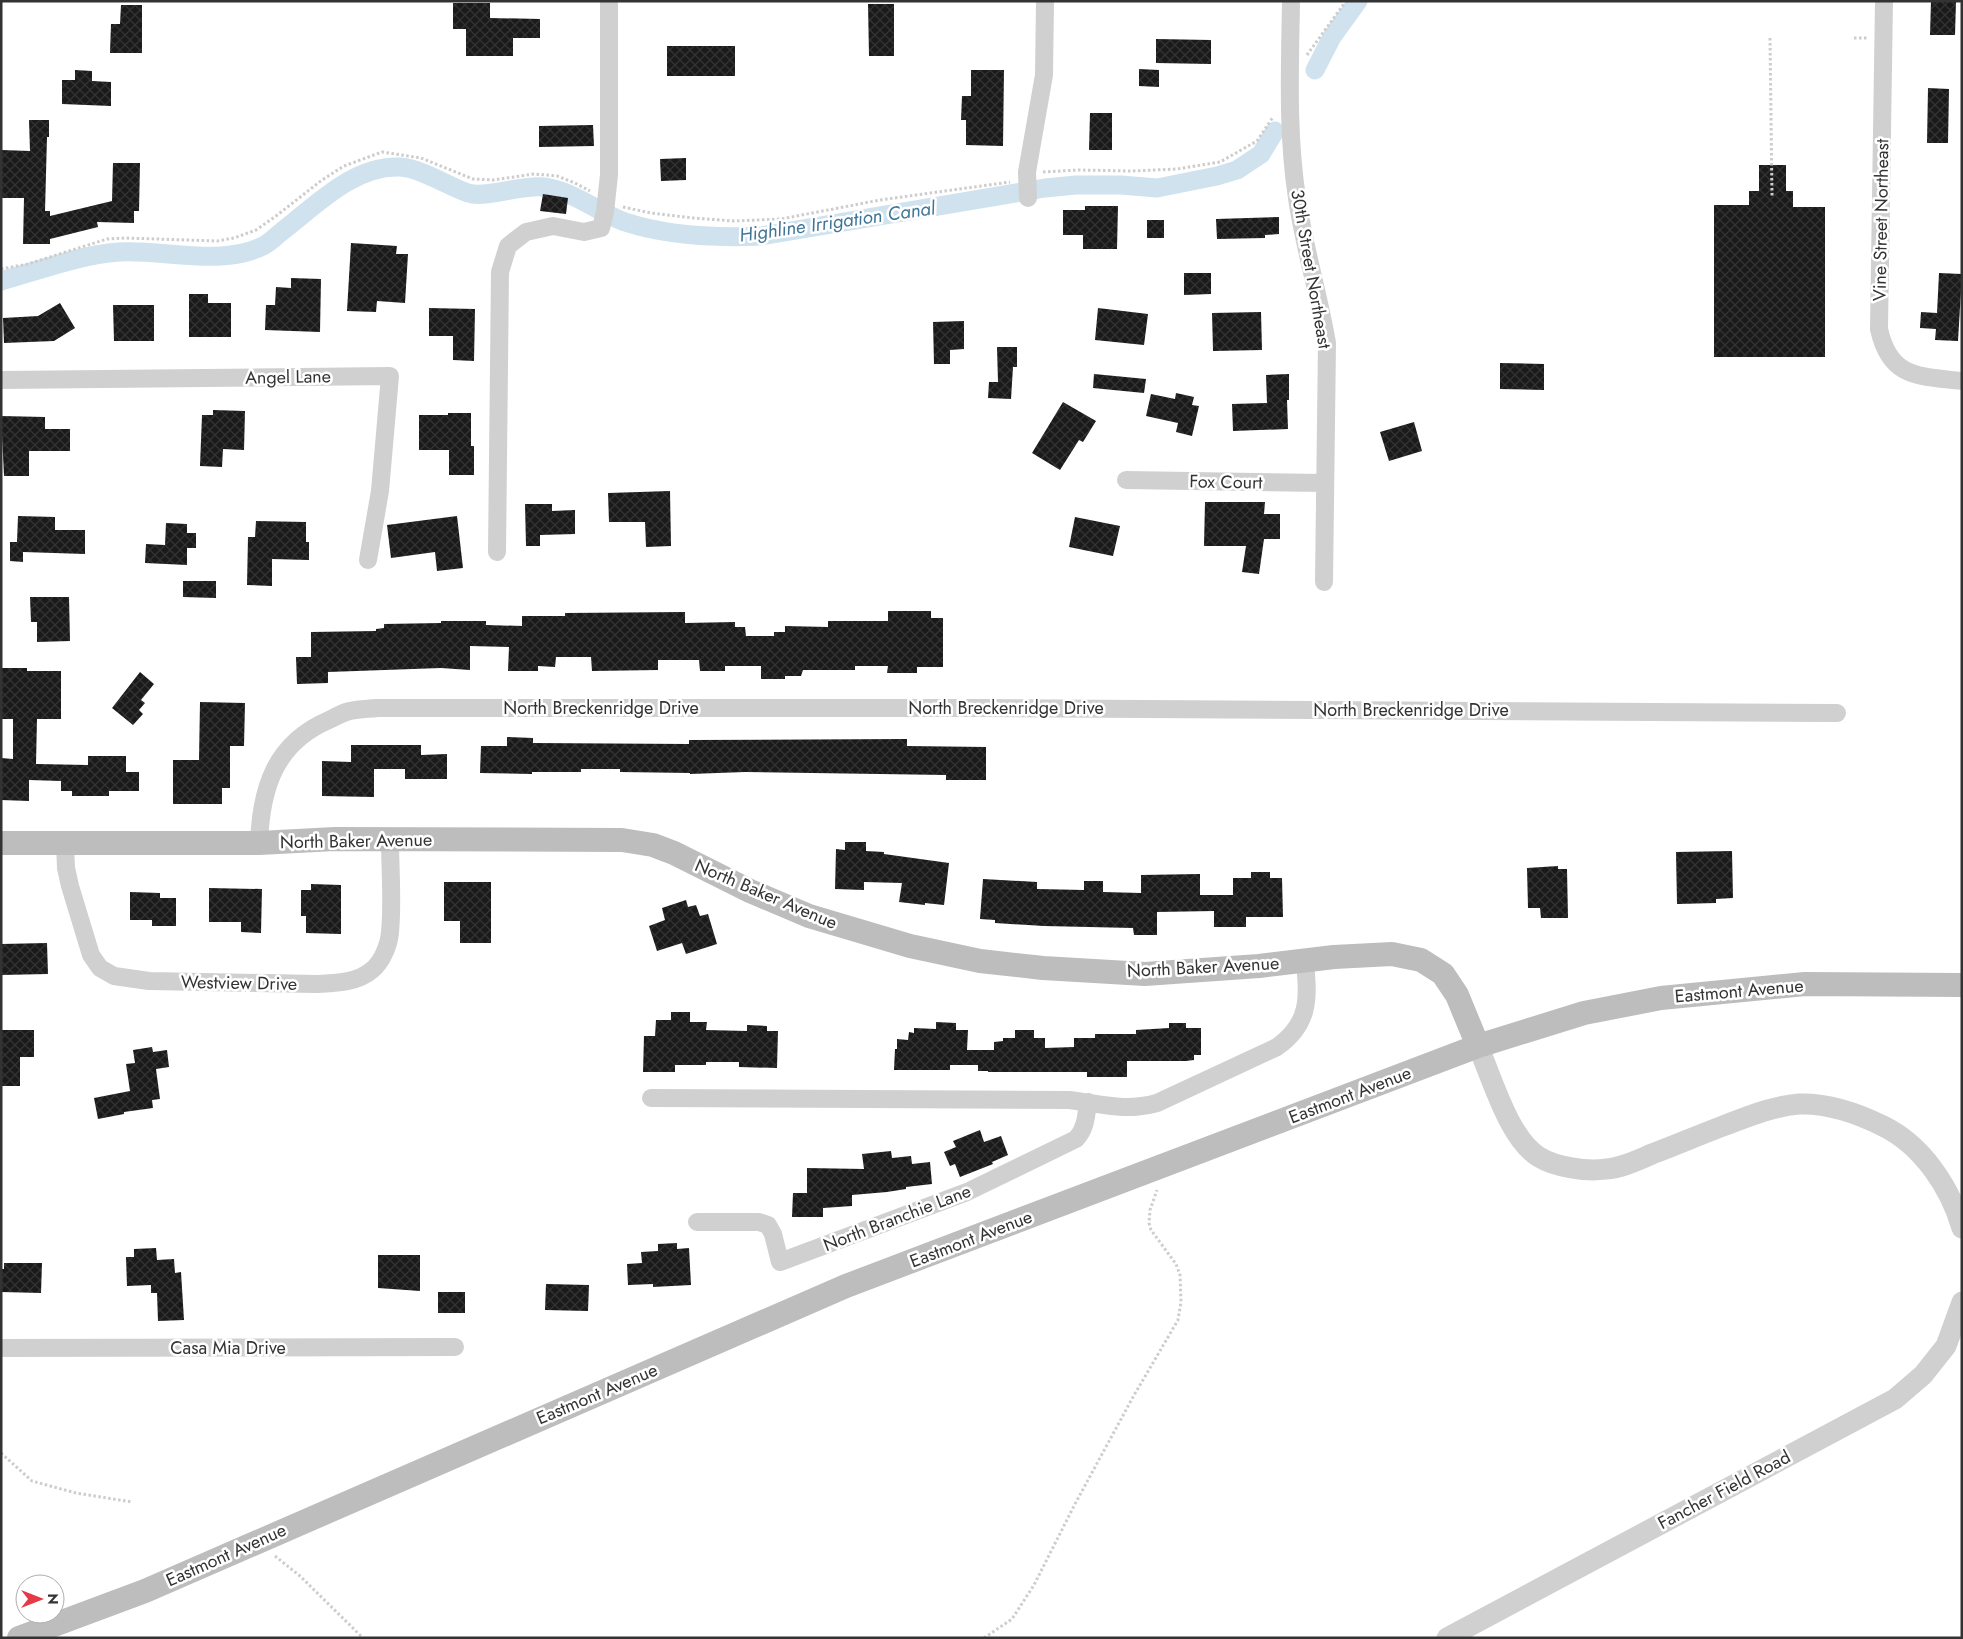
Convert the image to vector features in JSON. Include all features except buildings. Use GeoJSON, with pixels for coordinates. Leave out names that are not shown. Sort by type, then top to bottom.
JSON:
{"type":"FeatureCollection","features":[{"type":"Feature","properties":{"kind":"main road","name":"North Baker Avenue"},"geometry":{"type":"LineString","coordinates":[[1,843],[259,843],[335,839],[622,840],[653,845],[674,853],[750,891],[809,916],[901,944],[980,962],[1145,974],[1392,954],[1422,960],[1442,974],[1456,995],[1478,1046]]}},
{"type":"Feature","properties":{"kind":"main road","name":"Eastmont Avenue"},"geometry":{"type":"LineString","coordinates":[[19,1638],[145,1591],[846,1286],[1478,1046],[1584,1013],[1661,998],[1805,984],[1962,986]]}},
{"type":"Feature","properties":{"kind":"street"},"geometry":{"type":"LineString","coordinates":[[497,552],[500,272],[508,246],[526,232],[553,226],[584,232],[601,228],[607,200],[609,175],[608,1]]}},
{"type":"Feature","properties":{"kind":"street"},"geometry":{"type":"LineString","coordinates":[[1028,198],[1027,172],[1044,75],[1045,1]]}},
{"type":"Feature","properties":{"kind":"street","name":"Vine Street Northeast"},"geometry":{"type":"LineString","coordinates":[[1884,1],[1880,330],[1883,347],[1893,362],[1906,370],[1924,376],[1962,381]]}},
{"type":"Feature","properties":{"kind":"street","name":"30th Street Northeast"},"geometry":{"type":"LineString","coordinates":[[1291,9],[1291,151],[1304,240],[1321,306],[1327,343],[1324,582]]}},
{"type":"Feature","properties":{"kind":"street","name":"Angel Lane"},"geometry":{"type":"LineString","coordinates":[[1,380],[390,376],[380,491],[368,560]]}},
{"type":"Feature","properties":{"kind":"street","name":"Fox Court"},"geometry":{"type":"LineString","coordinates":[[1126,480],[1325,483]]}},
{"type":"Feature","properties":{"kind":"street","name":"North Breckenridge Drive"},"geometry":{"type":"LineString","coordinates":[[259,843],[260,815],[264,795],[277,764],[296,738],[322,723],[349,711],[378,708],[995,708],[1836,712]]}},
{"type":"Feature","properties":{"kind":"street","name":"Westview Drive"},"geometry":{"type":"LineString","coordinates":[[65,844],[68,877],[91,955],[100,968],[114,976],[149,981],[317,984],[342,983],[358,978],[372,971],[383,956],[390,934],[390,839]]}},
{"type":"Feature","properties":{"kind":"street"},"geometry":{"type":"LineString","coordinates":[[651,1098],[1059,1100],[1088,1102],[1122,1108],[1139,1108],[1157,1103],[1277,1047],[1288,1039],[1298,1026],[1308,997],[1306,960]]}},
{"type":"Feature","properties":{"kind":"street"},"geometry":{"type":"LineString","coordinates":[[1478,1046],[1518,1137],[1531,1152],[1551,1163],[1569,1168],[1605,1170],[1627,1164],[1774,1108],[1800,1104],[1825,1106],[1861,1115],[1897,1132],[1922,1156],[1943,1182],[1962,1228]]}},
{"type":"Feature","properties":{"kind":"street","name":"North Branchie Lane"},"geometry":{"type":"LineString","coordinates":[[697,1222],[759,1222],[768,1225],[773,1234],[780,1262],[960,1195],[1076,1139],[1083,1131],[1088,1102]]}},
{"type":"Feature","properties":{"kind":"street","name":"Fancher Field Road"},"geometry":{"type":"LineString","coordinates":[[1447,1638],[1895,1399],[1923,1375],[1946,1346],[1962,1302]]}},
{"type":"Feature","properties":{"kind":"street","name":"Casa Mia Drive"},"geometry":{"type":"LineString","coordinates":[[1,1348],[455,1347]]}},
{"type":"Feature","properties":{"kind":"path"},"geometry":{"type":"LineString","coordinates":[[1290,81],[1346,1]]}},
{"type":"Feature","properties":{"kind":"path"},"geometry":{"type":"LineString","coordinates":[[1770,38],[1772,196]]}},
{"type":"Feature","properties":{"kind":"path"},"geometry":{"type":"LineString","coordinates":[[1,269],[28,264],[107,239],[217,241],[234,238],[256,230],[322,180],[344,166],[382,152],[421,158],[473,179],[493,180],[534,174],[558,176],[627,208],[692,218],[734,221],[781,219],[880,200],[1013,181],[1027,172],[1177,169],[1220,162],[1257,141],[1278,109]]}},
{"type":"Feature","properties":{"kind":"path"},"geometry":{"type":"LineString","coordinates":[[984,1638],[1012,1619],[1034,1585],[1079,1495],[1178,1320],[1181,1302],[1180,1275],[1176,1264],[1150,1230],[1150,1210],[1157,1192],[1152,1171]]}},
{"type":"Feature","properties":{"kind":"path"},"geometry":{"type":"LineString","coordinates":[[1,1453],[32,1481],[76,1493],[132,1502]]}},
{"type":"Feature","properties":{"kind":"path"},"geometry":{"type":"LineString","coordinates":[[258,1541],[300,1576],[363,1638]]}},
{"type":"Feature","properties":{"kind":"waterway","name":"Highline Irrigation Canal"},"geometry":{"type":"LineString","coordinates":[[1315,70],[1332,37],[1358,1]]}},
{"type":"Feature","properties":{"kind":"waterway","name":"Highline Irrigation Canal"},"geometry":{"type":"LineString","coordinates":[[1,281],[89,256],[119,252],[192,256],[229,255],[247,252],[269,242],[324,197],[338,188],[368,172],[383,168],[400,167],[416,170],[460,190],[476,194],[535,187],[555,189],[575,197],[615,218],[641,227],[693,235],[761,236],[1045,188],[1076,185],[1121,185],[1157,188],[1217,176],[1237,170],[1261,154],[1275,131]]}}]}
